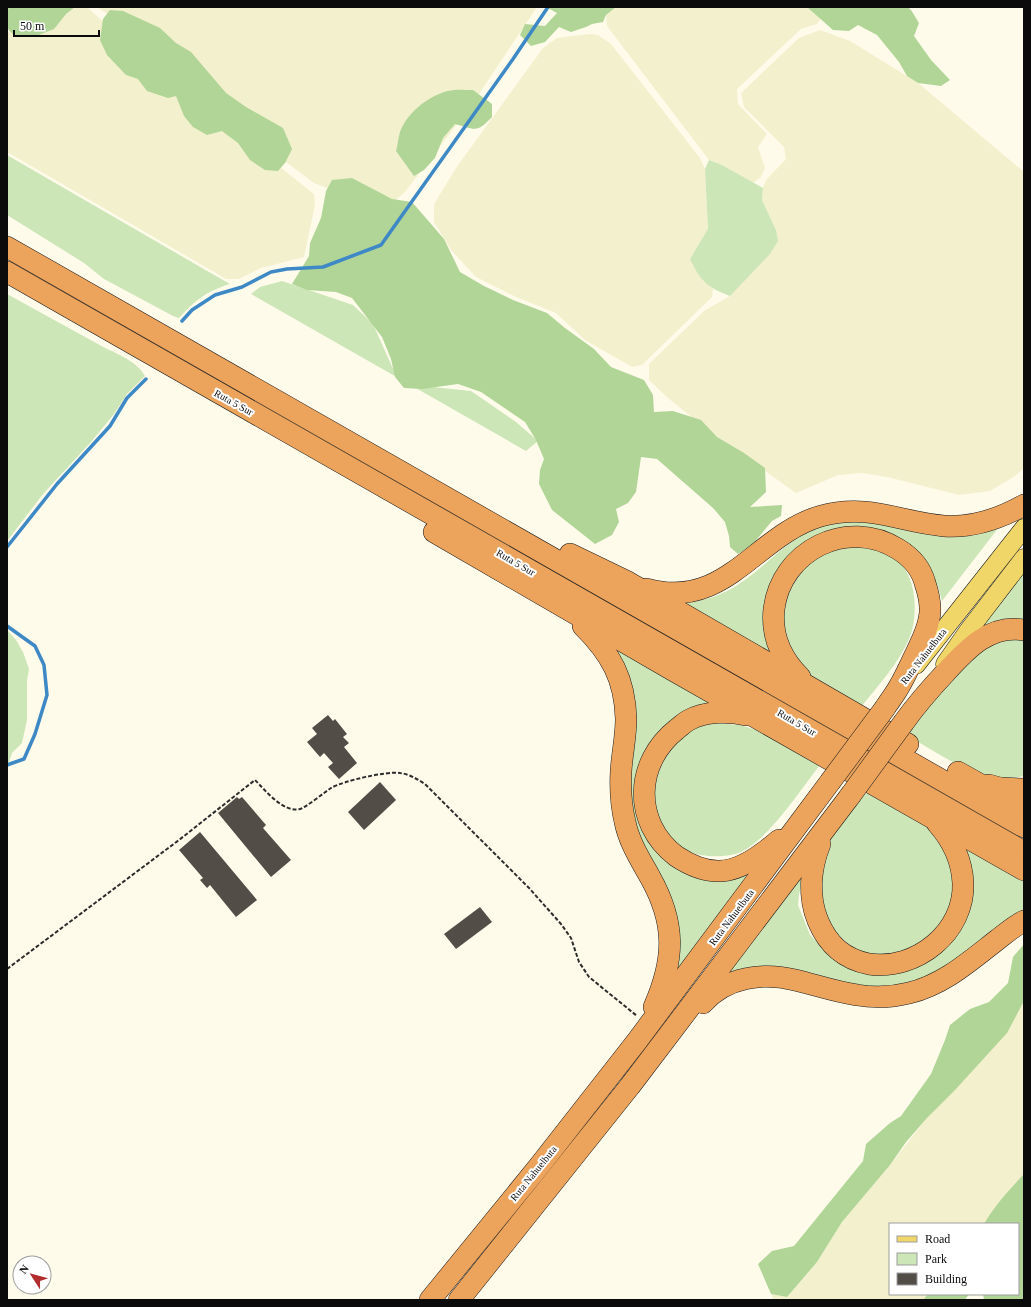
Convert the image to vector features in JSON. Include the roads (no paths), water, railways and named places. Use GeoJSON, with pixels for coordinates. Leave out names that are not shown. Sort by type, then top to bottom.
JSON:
{"type":"FeatureCollection","features":[{"type":"Feature","properties":{"kind":"highway"},"geometry":{"type":"LineString","coordinates":[[7,247],[1024,827]]}},
{"type":"Feature","properties":{"kind":"highway","name":"Ruta 5 Sur"},"geometry":{"type":"LineString","coordinates":[[7,272],[1024,852]]}},
{"type":"Feature","properties":{"kind":"highway"},"geometry":{"type":"LineString","coordinates":[[198,382],[277,438],[331,472],[558,605],[1024,870]]}},
{"type":"Feature","properties":{"kind":"highway"},"geometry":{"type":"LineString","coordinates":[[458,505],[530,535],[628,582],[1024,809]]}},
{"type":"Feature","properties":{"kind":"highway"},"geometry":{"type":"LineString","coordinates":[[628,582],[650,590],[673,593],[695,591],[706,588],[725,579],[772,542],[796,526],[821,516],[835,513],[850,511],[872,512],[943,526],[966,526],[992,520],[1024,505]]}},
{"type":"Feature","properties":{"kind":"highway"},"geometry":{"type":"LineString","coordinates":[[821,694],[794,671],[779,648],[774,625],[775,603],[784,578],[800,557],[822,544],[832,540],[845,538],[870,538],[891,544],[909,557],[923,577],[930,599],[930,619],[900,686]]}},
{"type":"Feature","properties":{"kind":"highway"},"geometry":{"type":"LineString","coordinates":[[558,605],[579,622],[603,648],[611,659],[621,684],[626,720],[621,790],[625,824],[630,840],[656,886],[663,902],[668,921],[670,942],[668,965],[662,988],[641,1032]]}},
{"type":"Feature","properties":{"kind":"highway"},"geometry":{"type":"LineString","coordinates":[[925,694],[973,644],[987,636],[1008,629],[1024,630]]}},
{"type":"Feature","properties":{"kind":"highway","name":"Ruta Nahuelbuta"},"geometry":{"type":"LineString","coordinates":[[430,1300],[540,1165],[749,892],[900,686]]}},
{"type":"Feature","properties":{"kind":"highway","name":"Ruta Nahuelbuta"},"geometry":{"type":"LineString","coordinates":[[459,1300],[630,1086],[825,830],[925,694]]}},
{"type":"Feature","properties":{"kind":"highway"},"geometry":{"type":"LineString","coordinates":[[758,718],[739,714],[720,713],[701,715],[689,720],[670,734],[654,754],[648,766],[644,792],[650,825],[663,844],[684,861],[695,867],[719,871],[732,869],[747,863],[796,827]]}},
{"type":"Feature","properties":{"kind":"highway"},"geometry":{"type":"LineString","coordinates":[[959,773],[1000,788],[1024,789]]}},
{"type":"Feature","properties":{"kind":"highway"},"geometry":{"type":"LineString","coordinates":[[825,830],[814,860],[811,886],[816,916],[824,934],[838,950],[854,960],[875,964],[895,964],[914,958],[936,944],[952,924],[960,905],[963,884],[959,861],[950,840],[941,827],[929,816]]}},
{"type":"Feature","properties":{"kind":"highway"},"geometry":{"type":"LineString","coordinates":[[630,1086],[707,998],[726,985],[750,978],[773,977],[794,979],[857,995],[882,996],[908,993],[932,985],[954,972],[1024,921]]}},
{"type":"Feature","properties":{"kind":"main road","name":"Ruta Nahuelbuta"},"geometry":{"type":"LineString","coordinates":[[900,686],[1024,528]]}},
{"type":"Feature","properties":{"kind":"main road","name":"Ruta Nahuelbuta"},"geometry":{"type":"LineString","coordinates":[[925,694],[968,631],[1024,558]]}},
{"type":"Feature","properties":{"kind":"waterway"},"geometry":{"type":"LineString","coordinates":[[182,321],[192,310],[215,295],[242,287],[271,272],[287,269],[323,267],[381,245],[513,59],[548,7]]}},
{"type":"Feature","properties":{"kind":"waterway"},"geometry":{"type":"LineString","coordinates":[[7,547],[57,484],[110,426],[127,398],[146,379]]}},
{"type":"Feature","properties":{"kind":"waterway"},"geometry":{"type":"LineString","coordinates":[[7,626],[35,646],[44,665],[47,695],[35,734],[24,759],[7,765]]}}]}
